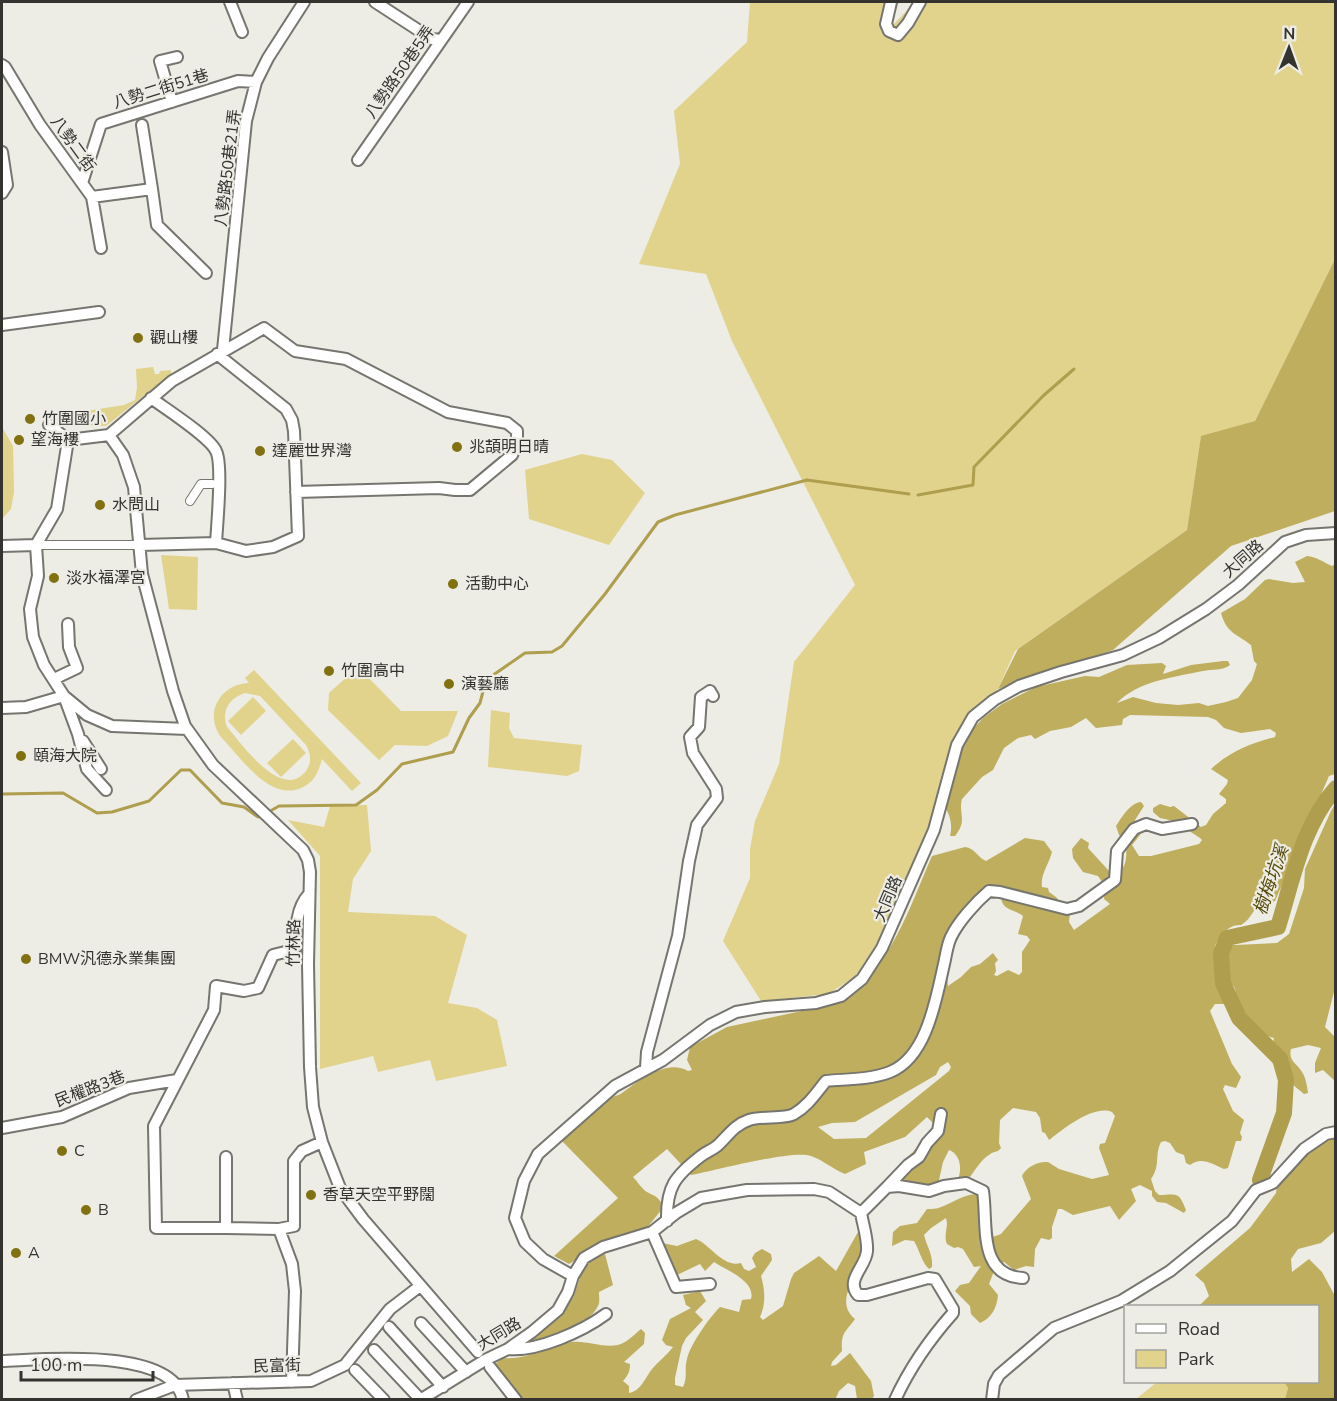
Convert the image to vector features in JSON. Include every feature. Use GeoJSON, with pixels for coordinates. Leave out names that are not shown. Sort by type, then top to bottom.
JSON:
{"type":"FeatureCollection","features":[{"type":"Feature","properties":{"kind":"street"},"geometry":{"type":"LineString","coordinates":[[230,2],[242,32]]}},
{"type":"Feature","properties":{"kind":"street","name":"八勢路50巷21弄"},"geometry":{"type":"LineString","coordinates":[[220,352],[246,121],[256,82],[268,58],[304,2]]}},
{"type":"Feature","properties":{"kind":"street"},"geometry":{"type":"LineString","coordinates":[[375,2],[432,39],[441,40]]}},
{"type":"Feature","properties":{"kind":"street","name":"八勢路50巷5弄"},"geometry":{"type":"LineString","coordinates":[[358,160],[468,2]]}},
{"type":"Feature","properties":{"kind":"street"},"geometry":{"type":"LineString","coordinates":[[891,2],[886,24],[889,31],[898,34],[908,23],[920,2]]}},
{"type":"Feature","properties":{"kind":"street"},"geometry":{"type":"LineString","coordinates":[[172,102],[160,61],[177,57]]}},
{"type":"Feature","properties":{"kind":"street","name":"八勢二街"},"geometry":{"type":"LineString","coordinates":[[2,65],[40,125],[92,197],[100,248]]}},
{"type":"Feature","properties":{"kind":"street","name":"八勢二街51巷"},"geometry":{"type":"LineString","coordinates":[[82,183],[101,124],[238,81],[256,82]]}},
{"type":"Feature","properties":{"kind":"street"},"geometry":{"type":"LineString","coordinates":[[142,125],[157,225],[206,273]]}},
{"type":"Feature","properties":{"kind":"street"},"geometry":{"type":"LineString","coordinates":[[2,152],[8,185],[2,193]]}},
{"type":"Feature","properties":{"kind":"street"},"geometry":{"type":"LineString","coordinates":[[92,197],[152,189]]}},
{"type":"Feature","properties":{"kind":"street"},"geometry":{"type":"LineString","coordinates":[[2,325],[99,312]]}},
{"type":"Feature","properties":{"kind":"street"},"geometry":{"type":"LineString","coordinates":[[49,424],[68,440],[109,435],[172,381],[264,328],[295,351],[346,359],[448,412],[507,423],[517,431],[518,443],[512,455],[470,490],[439,488],[296,492]]}},
{"type":"Feature","properties":{"kind":"street"},"geometry":{"type":"LineString","coordinates":[[2,546],[216,543],[246,551],[273,547],[298,536],[294,431],[289,415],[220,352]]}},
{"type":"Feature","properties":{"kind":"street"},"geometry":{"type":"LineString","coordinates":[[151,398],[207,440],[216,450],[219,464],[216,543]]}},
{"type":"Feature","properties":{"kind":"street","name":"竹林路"},"geometry":{"type":"LineString","coordinates":[[109,435],[123,455],[134,487],[145,585],[173,691],[187,729],[213,765],[303,850],[308,860],[310,872],[308,964],[310,1067],[313,1107],[322,1142],[340,1188],[363,1219],[475,1350]]}},
{"type":"Feature","properties":{"kind":"street"},"geometry":{"type":"LineString","coordinates":[[68,440],[57,509],[36,545],[38,576],[30,609],[33,637],[44,665],[64,696],[78,734],[87,769],[106,790]]}},
{"type":"Feature","properties":{"kind":"street"},"geometry":{"type":"LineString","coordinates":[[190,501],[201,484],[212,484]]}},
{"type":"Feature","properties":{"kind":"street","name":"大同路"},"geometry":{"type":"LineString","coordinates":[[573,1276],[543,1259],[525,1242],[515,1218],[524,1181],[538,1154],[615,1086],[663,1060],[710,1025],[736,1012],[841,996],[862,979],[882,948],[934,830],[957,745],[973,717],[994,700],[1019,686],[1061,672],[1123,656],[1159,638],[1206,609],[1238,585],[1285,542],[1306,535],[1335,533]]}},
{"type":"Feature","properties":{"kind":"street"},"geometry":{"type":"LineString","coordinates":[[54,680],[77,668],[69,647],[68,624]]}},
{"type":"Feature","properties":{"kind":"street"},"geometry":{"type":"LineString","coordinates":[[646,1068],[647,1052],[678,936],[689,861],[697,825],[717,798],[716,789],[693,753],[690,737],[699,727],[700,697],[710,691],[712,696]]}},
{"type":"Feature","properties":{"kind":"street"},"geometry":{"type":"LineString","coordinates":[[64,696],[87,715],[112,726],[187,729]]}},
{"type":"Feature","properties":{"kind":"street"},"geometry":{"type":"LineString","coordinates":[[2,708],[26,707],[64,696]]}},
{"type":"Feature","properties":{"kind":"street"},"geometry":{"type":"LineString","coordinates":[[78,734],[101,769]]}},
{"type":"Feature","properties":{"kind":"street"},"geometry":{"type":"LineString","coordinates":[[667,1221],[666,1202],[669,1190],[682,1172],[716,1147],[736,1126],[750,1119],[792,1116],[810,1101],[826,1081],[868,1078],[892,1071],[912,1054],[924,1037],[951,938],[978,901],[989,891],[1066,909],[1079,906],[1115,880],[1117,851],[1134,829],[1146,824],[1162,829],[1192,824]]}},
{"type":"Feature","properties":{"kind":"street"},"geometry":{"type":"LineString","coordinates":[[309,894],[301,903],[296,947],[273,955],[258,988],[244,991],[216,986],[214,1010],[154,1126],[156,1228],[279,1229],[294,1226],[294,1161],[302,1151],[322,1142]]}},
{"type":"Feature","properties":{"kind":"street","name":"民權路3巷"},"geometry":{"type":"LineString","coordinates":[[2,1128],[62,1118],[129,1088],[177,1080]]}},
{"type":"Feature","properties":{"kind":"street"},"geometry":{"type":"LineString","coordinates":[[895,1400],[906,1374],[918,1355],[953,1313],[953,1309],[935,1279],[928,1278],[867,1295],[858,1295],[853,1290],[853,1282],[867,1253],[861,1213],[908,1165],[919,1157],[927,1143],[938,1131],[941,1114]]}},
{"type":"Feature","properties":{"kind":"street"},"geometry":{"type":"LineString","coordinates":[[992,1400],[994,1384],[999,1375],[1054,1328],[1121,1301],[1170,1271],[1232,1221],[1256,1190],[1273,1183],[1304,1149],[1326,1134],[1335,1132]]}},
{"type":"Feature","properties":{"kind":"street"},"geometry":{"type":"LineString","coordinates":[[226,1156],[226,1228]]}},
{"type":"Feature","properties":{"kind":"street"},"geometry":{"type":"LineString","coordinates":[[887,1187],[899,1186],[929,1191],[944,1186],[966,1184],[978,1187],[983,1191],[987,1248],[992,1262],[1000,1271],[1011,1277],[1023,1278]]}},
{"type":"Feature","properties":{"kind":"street","name":"大同路"},"geometry":{"type":"LineString","coordinates":[[420,1400],[438,1392],[485,1360],[508,1349],[558,1310],[584,1258],[603,1247],[652,1232],[676,1213],[701,1198],[747,1190],[814,1189],[829,1192],[861,1213]]}},
{"type":"Feature","properties":{"kind":"street"},"geometry":{"type":"LineString","coordinates":[[279,1229],[292,1264],[295,1292],[292,1382]]}},
{"type":"Feature","properties":{"kind":"street"},"geometry":{"type":"LineString","coordinates":[[652,1232],[676,1287],[710,1284]]}},
{"type":"Feature","properties":{"kind":"street","name":"民富街"},"geometry":{"type":"LineString","coordinates":[[136,1400],[175,1385],[311,1381],[345,1365],[390,1309],[420,1286]]}},
{"type":"Feature","properties":{"kind":"street"},"geometry":{"type":"LineString","coordinates":[[508,1349],[530,1347],[555,1339],[597,1321],[606,1314]]}},
{"type":"Feature","properties":{"kind":"street"},"geometry":{"type":"LineString","coordinates":[[421,1323],[466,1372]]}},
{"type":"Feature","properties":{"kind":"street"},"geometry":{"type":"LineString","coordinates":[[389,1327],[438,1392]]}},
{"type":"Feature","properties":{"kind":"street"},"geometry":{"type":"LineString","coordinates":[[374,1350],[420,1400]]}},
{"type":"Feature","properties":{"kind":"street"},"geometry":{"type":"LineString","coordinates":[[2,1361],[135,1359],[162,1372],[182,1393],[183,1400]]}},
{"type":"Feature","properties":{"kind":"street"},"geometry":{"type":"LineString","coordinates":[[355,1370],[384,1400]]}},
{"type":"Feature","properties":{"kind":"street"},"geometry":{"type":"LineString","coordinates":[[491,1370],[516,1400]]}},
{"type":"Feature","properties":{"kind":"street"},"geometry":{"type":"LineString","coordinates":[[233,1383],[237,1400]]}},
{"type":"Feature","properties":{"kind":"green space"},"geometry":{"type":"Polygon","coordinates":[[[750,2],[899,2],[890,28],[915,2],[1335,2],[1335,259],[1255,421],[1201,437],[1187,530],[1015,651],[998,689],[964,724],[941,776],[933,836],[878,942],[855,977],[828,994],[761,1001],[723,941],[750,878],[750,849],[755,821],[779,764],[794,662],[855,585],[732,341],[706,274],[639,264],[680,164],[674,111],[747,42],[750,2]]]}},
{"type":"Feature","properties":{"kind":"green space"},"geometry":{"type":"Polygon","coordinates":[[[153,367],[155,374],[171,370],[171,374],[106,426],[73,425],[67,414],[124,405],[135,400],[136,369],[153,367]]]}},
{"type":"Feature","properties":{"kind":"green space"},"geometry":{"type":"Polygon","coordinates":[[[2,427],[13,446],[14,492],[11,509],[2,519],[2,427]]]}},
{"type":"Feature","properties":{"kind":"green space"},"geometry":{"type":"Polygon","coordinates":[[[582,454],[612,460],[645,493],[609,545],[529,519],[525,470],[582,454]]]}},
{"type":"Feature","properties":{"kind":"green space"},"geometry":{"type":"Polygon","coordinates":[[[161,555],[198,557],[197,610],[169,609],[161,555]]]}},
{"type":"Feature","properties":{"kind":"green space"},"geometry":{"type":"Polygon","coordinates":[[[358,667],[401,711],[458,711],[448,736],[427,746],[395,745],[379,760],[328,710],[329,693],[358,667]]]}},
{"type":"Feature","properties":{"kind":"green space"},"geometry":{"type":"Polygon","coordinates":[[[254,670],[361,783],[352,791],[322,759],[315,776],[309,783],[289,791],[278,789],[256,775],[220,736],[214,718],[218,701],[223,694],[230,688],[249,683],[245,678],[254,670]],[[245,693],[235,698],[226,711],[227,727],[263,767],[286,780],[296,779],[306,771],[309,764],[308,748],[260,696],[245,693]]]}},
{"type":"Feature","properties":{"kind":"green space"},"geometry":{"type":"Polygon","coordinates":[[[253,697],[266,711],[241,735],[228,721],[253,697]]]}},
{"type":"Feature","properties":{"kind":"green space"},"geometry":{"type":"Polygon","coordinates":[[[491,710],[510,713],[509,728],[514,738],[582,745],[579,771],[567,776],[488,767],[491,710]]]}},
{"type":"Feature","properties":{"kind":"green space"},"geometry":{"type":"Polygon","coordinates":[[[293,739],[306,753],[281,777],[267,763],[293,739]]]}},
{"type":"Feature","properties":{"kind":"green space"},"geometry":{"type":"Polygon","coordinates":[[[367,805],[371,851],[353,879],[348,912],[435,916],[467,935],[448,1003],[477,1008],[497,1020],[507,1066],[436,1081],[430,1060],[378,1072],[373,1056],[320,1069],[320,856],[288,820],[324,827],[330,806],[367,805]]]}},
{"type":"Feature","properties":{"kind":"green space"},"geometry":{"type":"Polygon","coordinates":[[[1156,1383],[1285,1383],[1288,1388],[1285,1399],[1135,1400],[1156,1383]]]}},
{"type":"Feature","properties":{"kind":"shaded area"},"geometry":{"type":"Polygon","coordinates":[[[1335,259],[1335,511],[1231,546],[1113,650],[998,689],[1018,649],[1187,530],[1201,436],[1255,421],[1335,259]]]}},
{"type":"Feature","properties":{"kind":"shaded area"},"geometry":{"type":"Polygon","coordinates":[[[1307,556],[1332,566],[1335,564],[1335,774],[1329,776],[1275,901],[1270,903],[1264,900],[1245,922],[1225,931],[1215,946],[1277,943],[1289,934],[1304,888],[1305,869],[1335,804],[1336,984],[1325,1027],[1335,1037],[1335,1081],[1323,1070],[1315,1073],[1315,1063],[1321,1048],[1308,1045],[1291,1049],[1291,1056],[1303,1074],[1308,1093],[1304,1094],[1297,1088],[1286,1076],[1272,1048],[1274,1038],[1259,1033],[1249,1026],[1239,1008],[1233,985],[1222,983],[1231,1004],[1215,1004],[1210,1011],[1232,1064],[1241,1077],[1236,1088],[1225,1085],[1223,1089],[1233,1111],[1244,1120],[1240,1133],[1241,1141],[1236,1141],[1228,1168],[1224,1169],[1203,1161],[1190,1165],[1186,1163],[1184,1155],[1176,1152],[1170,1143],[1161,1142],[1156,1169],[1151,1179],[1159,1195],[1177,1195],[1182,1200],[1186,1210],[1184,1213],[1166,1203],[1157,1202],[1152,1196],[1152,1191],[1140,1185],[1131,1189],[1136,1201],[1119,1220],[1110,1206],[1073,1215],[1058,1209],[1052,1227],[1052,1238],[1049,1240],[1041,1238],[1035,1249],[1034,1267],[1026,1266],[1014,1270],[1004,1262],[1000,1263],[994,1271],[989,1284],[998,1295],[996,1304],[991,1315],[980,1323],[971,1314],[970,1306],[955,1291],[960,1285],[969,1283],[981,1266],[974,1267],[963,1249],[947,1244],[946,1218],[924,1235],[932,1258],[932,1267],[929,1269],[914,1241],[905,1240],[892,1246],[893,1232],[900,1226],[917,1223],[927,1209],[939,1208],[975,1194],[981,1195],[986,1200],[990,1216],[990,1238],[1001,1234],[1031,1199],[1022,1176],[1033,1165],[1048,1162],[1059,1169],[1092,1179],[1109,1175],[1099,1148],[1100,1144],[1105,1143],[1115,1116],[1112,1112],[1105,1110],[1088,1114],[1049,1140],[1042,1132],[1040,1118],[1036,1112],[1013,1108],[1000,1120],[999,1143],[1001,1148],[987,1156],[964,1184],[957,1182],[960,1173],[959,1160],[949,1150],[943,1162],[939,1180],[944,1187],[923,1187],[907,1182],[879,1190],[936,1126],[927,1117],[905,1137],[864,1152],[866,1164],[845,1174],[811,1156],[788,1155],[691,1175],[667,1149],[633,1177],[645,1191],[659,1199],[663,1208],[645,1230],[619,1235],[569,1264],[554,1256],[618,1198],[562,1141],[600,1102],[620,1094],[644,1077],[671,1067],[692,1070],[687,1060],[690,1047],[727,1027],[822,1007],[856,988],[871,973],[896,937],[932,856],[965,847],[986,861],[1025,838],[1044,841],[1052,852],[1043,874],[1042,887],[1048,888],[1049,892],[1070,913],[1069,922],[1074,930],[1110,904],[1104,899],[1105,886],[1098,876],[1083,872],[1073,858],[1072,849],[1081,838],[1089,843],[1088,848],[1109,871],[1120,869],[1125,863],[1127,842],[1119,835],[1116,826],[1130,808],[1141,802],[1144,806],[1135,820],[1141,833],[1132,845],[1139,856],[1151,856],[1199,844],[1202,840],[1200,838],[1174,821],[1160,818],[1153,812],[1153,808],[1160,804],[1174,806],[1201,827],[1206,825],[1213,814],[1226,803],[1226,799],[1219,794],[1228,780],[1211,769],[1241,749],[1275,737],[1276,733],[1270,729],[1241,733],[1224,728],[1216,720],[1208,717],[1130,715],[1123,719],[1122,725],[1096,728],[1086,718],[1071,727],[1050,731],[1035,739],[1031,735],[1018,738],[1004,748],[993,770],[982,777],[962,799],[962,821],[955,836],[950,836],[950,819],[943,805],[958,755],[968,735],[983,718],[1002,704],[1036,687],[1085,676],[1099,677],[1127,665],[1162,663],[1166,666],[1163,674],[1191,665],[1228,661],[1230,665],[1224,668],[1180,675],[1146,685],[1117,703],[1133,697],[1156,703],[1178,705],[1199,703],[1208,706],[1238,698],[1252,680],[1257,664],[1254,661],[1251,645],[1229,629],[1221,613],[1245,599],[1265,580],[1305,582],[1295,562],[1307,556]],[[994,890],[960,934],[954,946],[950,958],[948,986],[993,953],[998,960],[995,963],[994,975],[997,976],[1008,970],[1019,975],[1022,972],[1022,952],[1030,940],[1027,936],[1018,934],[1023,916],[1006,907],[994,890]],[[948,1062],[940,1067],[936,1075],[855,1122],[832,1123],[818,1127],[834,1139],[866,1138],[949,1071],[951,1067],[948,1062]]]}},
{"type":"Feature","properties":{"kind":"shaded area"},"geometry":{"type":"Polygon","coordinates":[[[1335,1133],[1335,1231],[1321,1243],[1298,1249],[1291,1259],[1292,1272],[1309,1259],[1322,1272],[1335,1296],[1335,1399],[1285,1399],[1288,1388],[1285,1383],[1319,1383],[1319,1305],[1200,1305],[1209,1296],[1204,1283],[1195,1275],[1250,1228],[1276,1193],[1279,1172],[1335,1133]]]}},
{"type":"Feature","properties":{"kind":"shaded area"},"geometry":{"type":"Polygon","coordinates":[[[858,1232],[862,1235],[863,1254],[850,1286],[846,1304],[855,1319],[844,1333],[842,1351],[831,1366],[836,1365],[850,1353],[871,1381],[874,1396],[872,1399],[857,1399],[855,1386],[848,1383],[839,1391],[835,1400],[523,1399],[495,1364],[503,1358],[529,1355],[571,1342],[618,1345],[627,1341],[641,1329],[645,1333],[644,1344],[624,1362],[630,1364],[630,1367],[623,1381],[629,1386],[629,1393],[633,1392],[640,1387],[652,1369],[673,1347],[666,1345],[662,1340],[670,1319],[691,1308],[686,1305],[683,1295],[700,1291],[706,1301],[695,1312],[703,1320],[686,1338],[682,1346],[675,1378],[675,1385],[683,1387],[689,1353],[706,1325],[720,1307],[739,1312],[742,1300],[751,1299],[751,1293],[745,1281],[714,1262],[705,1271],[700,1264],[677,1275],[673,1272],[662,1243],[677,1246],[696,1239],[723,1259],[735,1264],[741,1263],[744,1269],[749,1271],[756,1267],[752,1258],[755,1253],[762,1249],[771,1254],[772,1260],[761,1276],[764,1297],[760,1317],[763,1320],[783,1306],[794,1273],[819,1256],[836,1271],[858,1232]]]}},
{"type":"Feature","properties":{"kind":"shaded area"},"geometry":{"type":"Polygon","coordinates":[[[605,1254],[613,1285],[599,1292],[599,1305],[593,1313],[564,1331],[522,1344],[573,1298],[581,1275],[591,1259],[605,1254]]]}},
{"type":"Feature","properties":{"kind":"waterway"},"geometry":{"type":"LineString","coordinates":[[918,495],[973,485],[974,467],[1043,396],[1074,369]]}},
{"type":"Feature","properties":{"kind":"waterway"},"geometry":{"type":"LineString","coordinates":[[272,810],[279,806],[356,805],[377,790],[402,764],[453,752],[469,718],[480,703],[486,680],[525,653],[552,652],[562,646],[605,594],[658,522],[675,515],[807,480],[909,494]]}},
{"type":"Feature","properties":{"kind":"waterway"},"geometry":{"type":"LineString","coordinates":[[2,794],[63,793],[97,813],[112,812],[149,801],[181,770],[190,770],[222,803],[244,807],[258,817]]}},
{"type":"Feature","properties":{"kind":"waterway","name":"樹梅坑溪"},"geometry":{"type":"LineString","coordinates":[[1260,1180],[1284,1113],[1286,1080],[1280,1059],[1239,1018],[1223,983],[1221,954],[1227,938],[1278,927],[1307,836],[1324,803],[1336,788]]}},
{"type":"Feature","properties":{"kind":"place","name":"觀山樓"},"geometry":{"type":"Point","coordinates":[138,338]}},
{"type":"Feature","properties":{"kind":"place","name":"竹圍國小"},"geometry":{"type":"Point","coordinates":[30,419]}},
{"type":"Feature","properties":{"kind":"place","name":"望海樓"},"geometry":{"type":"Point","coordinates":[19,440]}},
{"type":"Feature","properties":{"kind":"place","name":"兆頡明日晴"},"geometry":{"type":"Point","coordinates":[457,447]}},
{"type":"Feature","properties":{"kind":"place","name":"達麗世界灣"},"geometry":{"type":"Point","coordinates":[260,451]}},
{"type":"Feature","properties":{"kind":"place","name":"水問山"},"geometry":{"type":"Point","coordinates":[100,505]}},
{"type":"Feature","properties":{"kind":"place","name":"淡水福澤宮"},"geometry":{"type":"Point","coordinates":[54,578]}},
{"type":"Feature","properties":{"kind":"place","name":"活動中心"},"geometry":{"type":"Point","coordinates":[453,584]}},
{"type":"Feature","properties":{"kind":"place","name":"竹圍高中"},"geometry":{"type":"Point","coordinates":[329,671]}},
{"type":"Feature","properties":{"kind":"place","name":"演藝廳"},"geometry":{"type":"Point","coordinates":[449,684]}},
{"type":"Feature","properties":{"kind":"place","name":"頤海大院"},"geometry":{"type":"Point","coordinates":[21,756]}},
{"type":"Feature","properties":{"kind":"place","name":"BMW汎德永業集團"},"geometry":{"type":"Point","coordinates":[26,959]}},
{"type":"Feature","properties":{"kind":"place","name":"C"},"geometry":{"type":"Point","coordinates":[62,1151]}},
{"type":"Feature","properties":{"kind":"place","name":"香草天空平野闊"},"geometry":{"type":"Point","coordinates":[311,1195]}},
{"type":"Feature","properties":{"kind":"place","name":"B"},"geometry":{"type":"Point","coordinates":[86,1210]}},
{"type":"Feature","properties":{"kind":"place","name":"A"},"geometry":{"type":"Point","coordinates":[16,1253]}}]}
